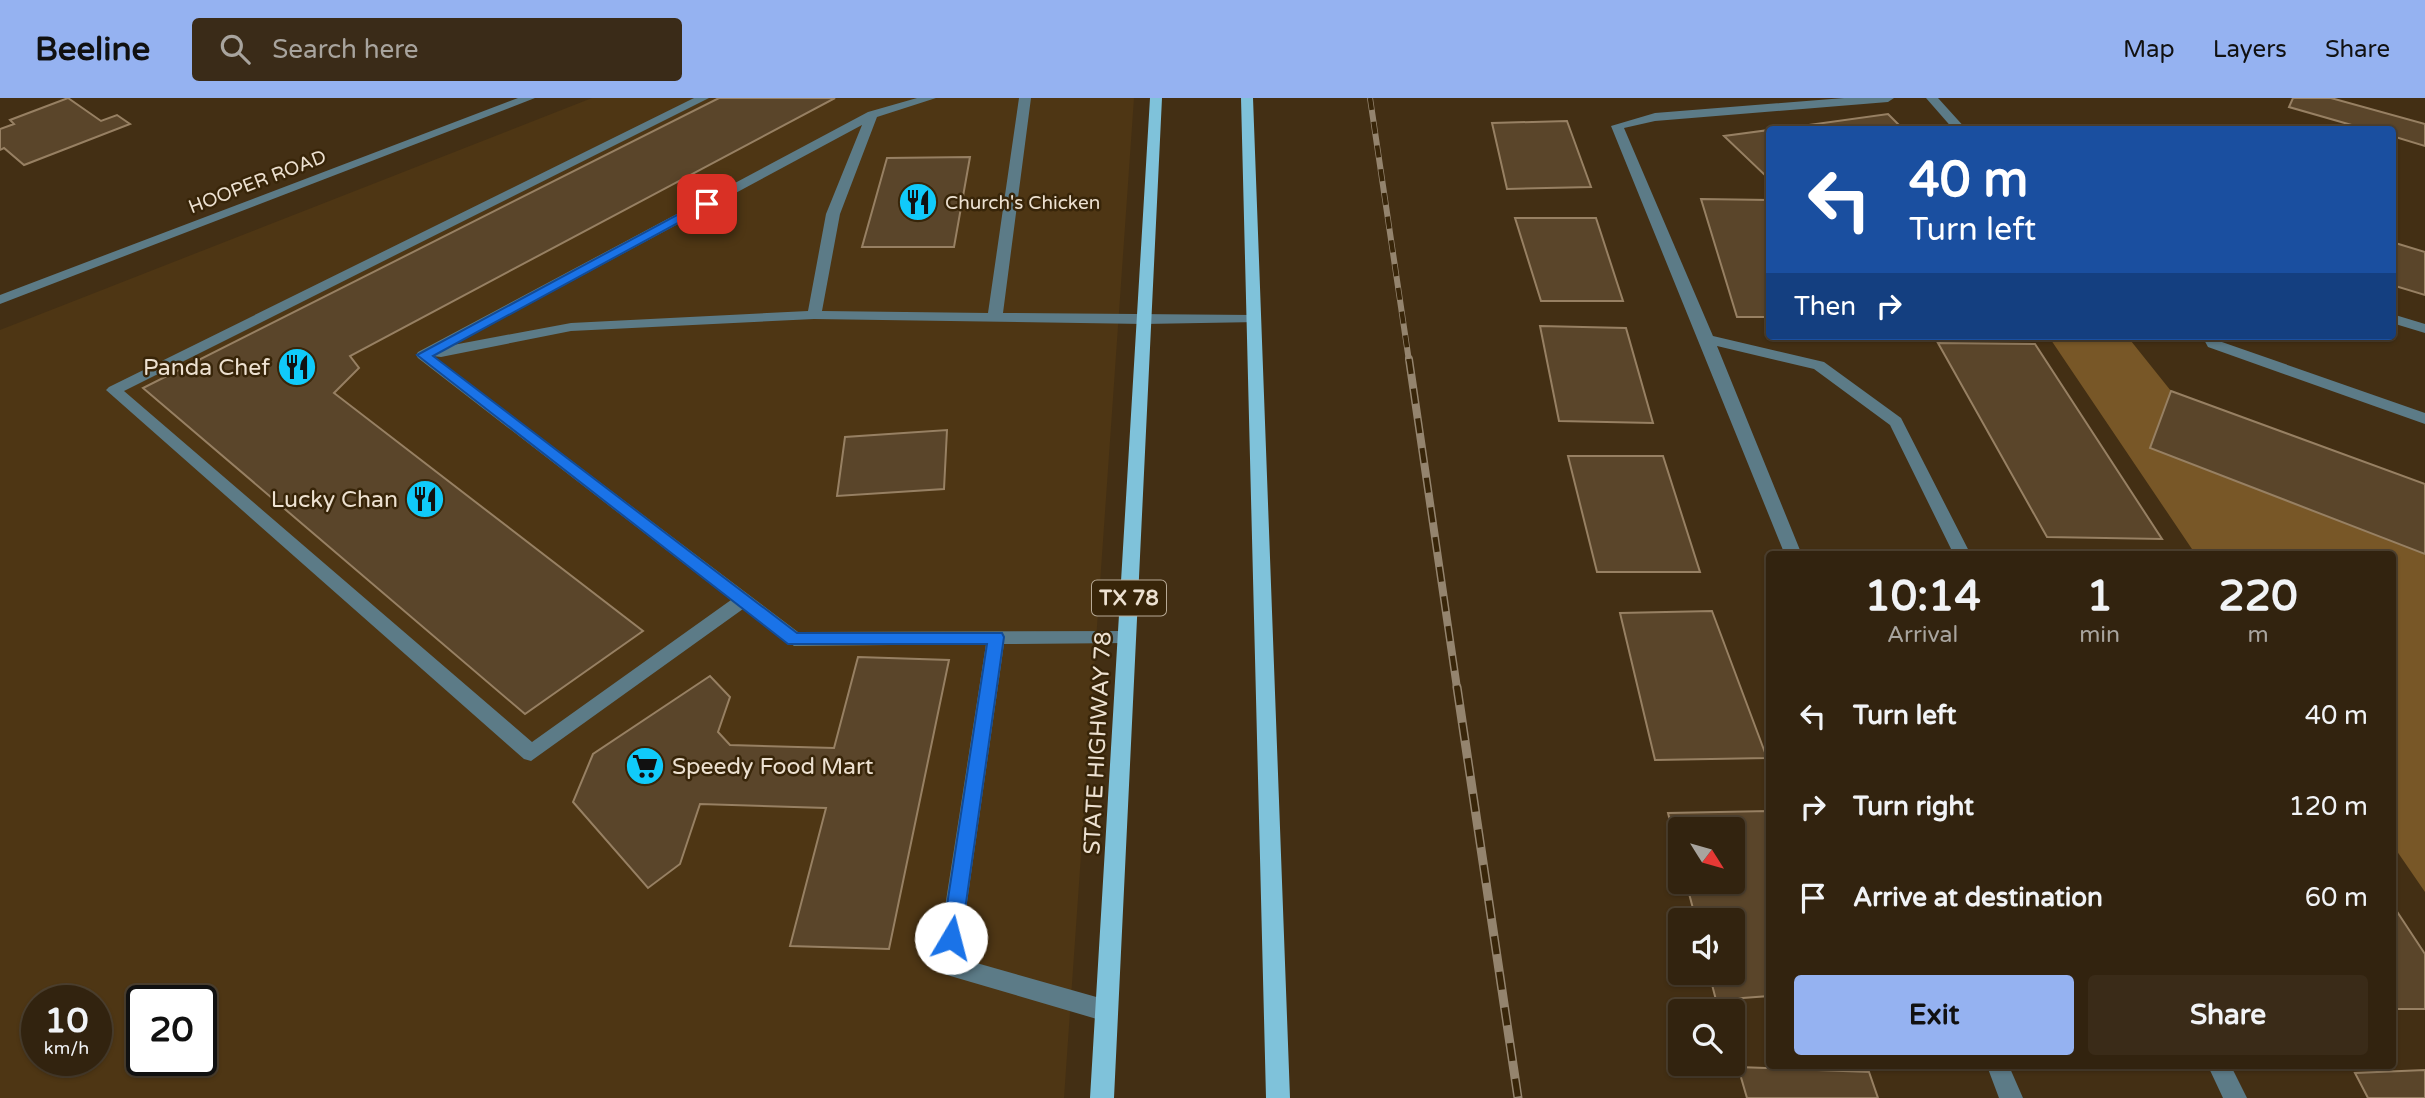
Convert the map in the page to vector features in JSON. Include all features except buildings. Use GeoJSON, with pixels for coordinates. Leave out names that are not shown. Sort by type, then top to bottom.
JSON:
{"type":"FeatureCollection","features":[{"type":"Feature","properties":{"kind":"main road","name":"STATE HIGHWAY 78"},"geometry":{"type":"LineString","coordinates":[[1102,1098],[1156,98]]}},
{"type":"Feature","properties":{"kind":"main road"},"geometry":{"type":"LineString","coordinates":[[1247,98],[1278,1098]]}},
{"type":"Feature","properties":{"kind":"street","name":"HOOPER ROAD"},"geometry":{"type":"LineString","coordinates":[[0,300],[529,98]]}},
{"type":"Feature","properties":{"kind":"street"},"geometry":{"type":"LineString","coordinates":[[702,98],[114,390],[531,753],[742,601]]}},
{"type":"Feature","properties":{"kind":"street"},"geometry":{"type":"LineString","coordinates":[[423,355],[872,115],[930,98]]}},
{"type":"Feature","properties":{"kind":"street"},"geometry":{"type":"LineString","coordinates":[[995,317],[1025,98]]}},
{"type":"Feature","properties":{"kind":"street"},"geometry":{"type":"LineString","coordinates":[[1792,551],[1617,126],[1656,117],[1888,98]]}},
{"type":"Feature","properties":{"kind":"street"},"geometry":{"type":"LineString","coordinates":[[1931,98],[1957,126]]}},
{"type":"Feature","properties":{"kind":"street"},"geometry":{"type":"LineString","coordinates":[[814,315],[833,214],[872,115]]}},
{"type":"Feature","properties":{"kind":"street"},"geometry":{"type":"LineString","coordinates":[[423,355],[571,327],[814,315],[1254,319]]}},
{"type":"Feature","properties":{"kind":"street"},"geometry":{"type":"LineString","coordinates":[[2396,319],[2425,329]]}},
{"type":"Feature","properties":{"kind":"street"},"geometry":{"type":"LineString","coordinates":[[1707,339],[1819,365],[1896,422],[1961,551]]}},
{"type":"Feature","properties":{"kind":"street"},"geometry":{"type":"LineString","coordinates":[[2211,340],[2213,344],[2425,419]]}},
{"type":"Feature","properties":{"kind":"street"},"geometry":{"type":"LineString","coordinates":[[423,355],[794,639],[1127,636]]}},
{"type":"Feature","properties":{"kind":"street"},"geometry":{"type":"LineString","coordinates":[[996,637],[947,965],[1107,1011]]}},
{"type":"Feature","properties":{"kind":"street"},"geometry":{"type":"LineString","coordinates":[[1999,1069],[2011,1098]]}},
{"type":"Feature","properties":{"kind":"street"},"geometry":{"type":"LineString","coordinates":[[2220,1069],[2235,1098]]}},
{"type":"Feature","properties":{"kind":"shaded area"},"geometry":{"type":"Polygon","coordinates":[[[592,98],[1134,98],[1064,1098],[0,1098],[0,330],[592,98]]]}},
{"type":"Feature","properties":{"kind":"shaded area"},"geometry":{"type":"Polygon","coordinates":[[[2051,340],[2130,340],[2171,391],[2425,554],[2425,892],[2396,850],[2396,551],[2193,551],[2051,340]]]}},
{"type":"Feature","properties":{"kind":"railway"},"geometry":{"type":"LineString","coordinates":[[1370,98],[1409,361]]}},
{"type":"Feature","properties":{"kind":"railway"},"geometry":{"type":"LineString","coordinates":[[1409,359],[1457,688]]}},
{"type":"Feature","properties":{"kind":"railway"},"geometry":{"type":"LineString","coordinates":[[1457,687],[1518,1098]]}},
{"type":"Feature","properties":{"kind":"place","name":"Church's Chicken"},"geometry":{"type":"Point","coordinates":[918,202]}},
{"type":"Feature","properties":{"kind":"place","name":"Panda Chef"},"geometry":{"type":"Point","coordinates":[297,367]}},
{"type":"Feature","properties":{"kind":"place","name":"Lucky Chan"},"geometry":{"type":"Point","coordinates":[425,499]}},
{"type":"Feature","properties":{"kind":"place","name":"Speedy Food Mart"},"geometry":{"type":"Point","coordinates":[645,766]}},
{"type":"Feature","properties":{"kind":"route"},"geometry":{"type":"LineString","coordinates":[[707,204],[423,355],[794,639],[996,637],[951,938]]}}]}
